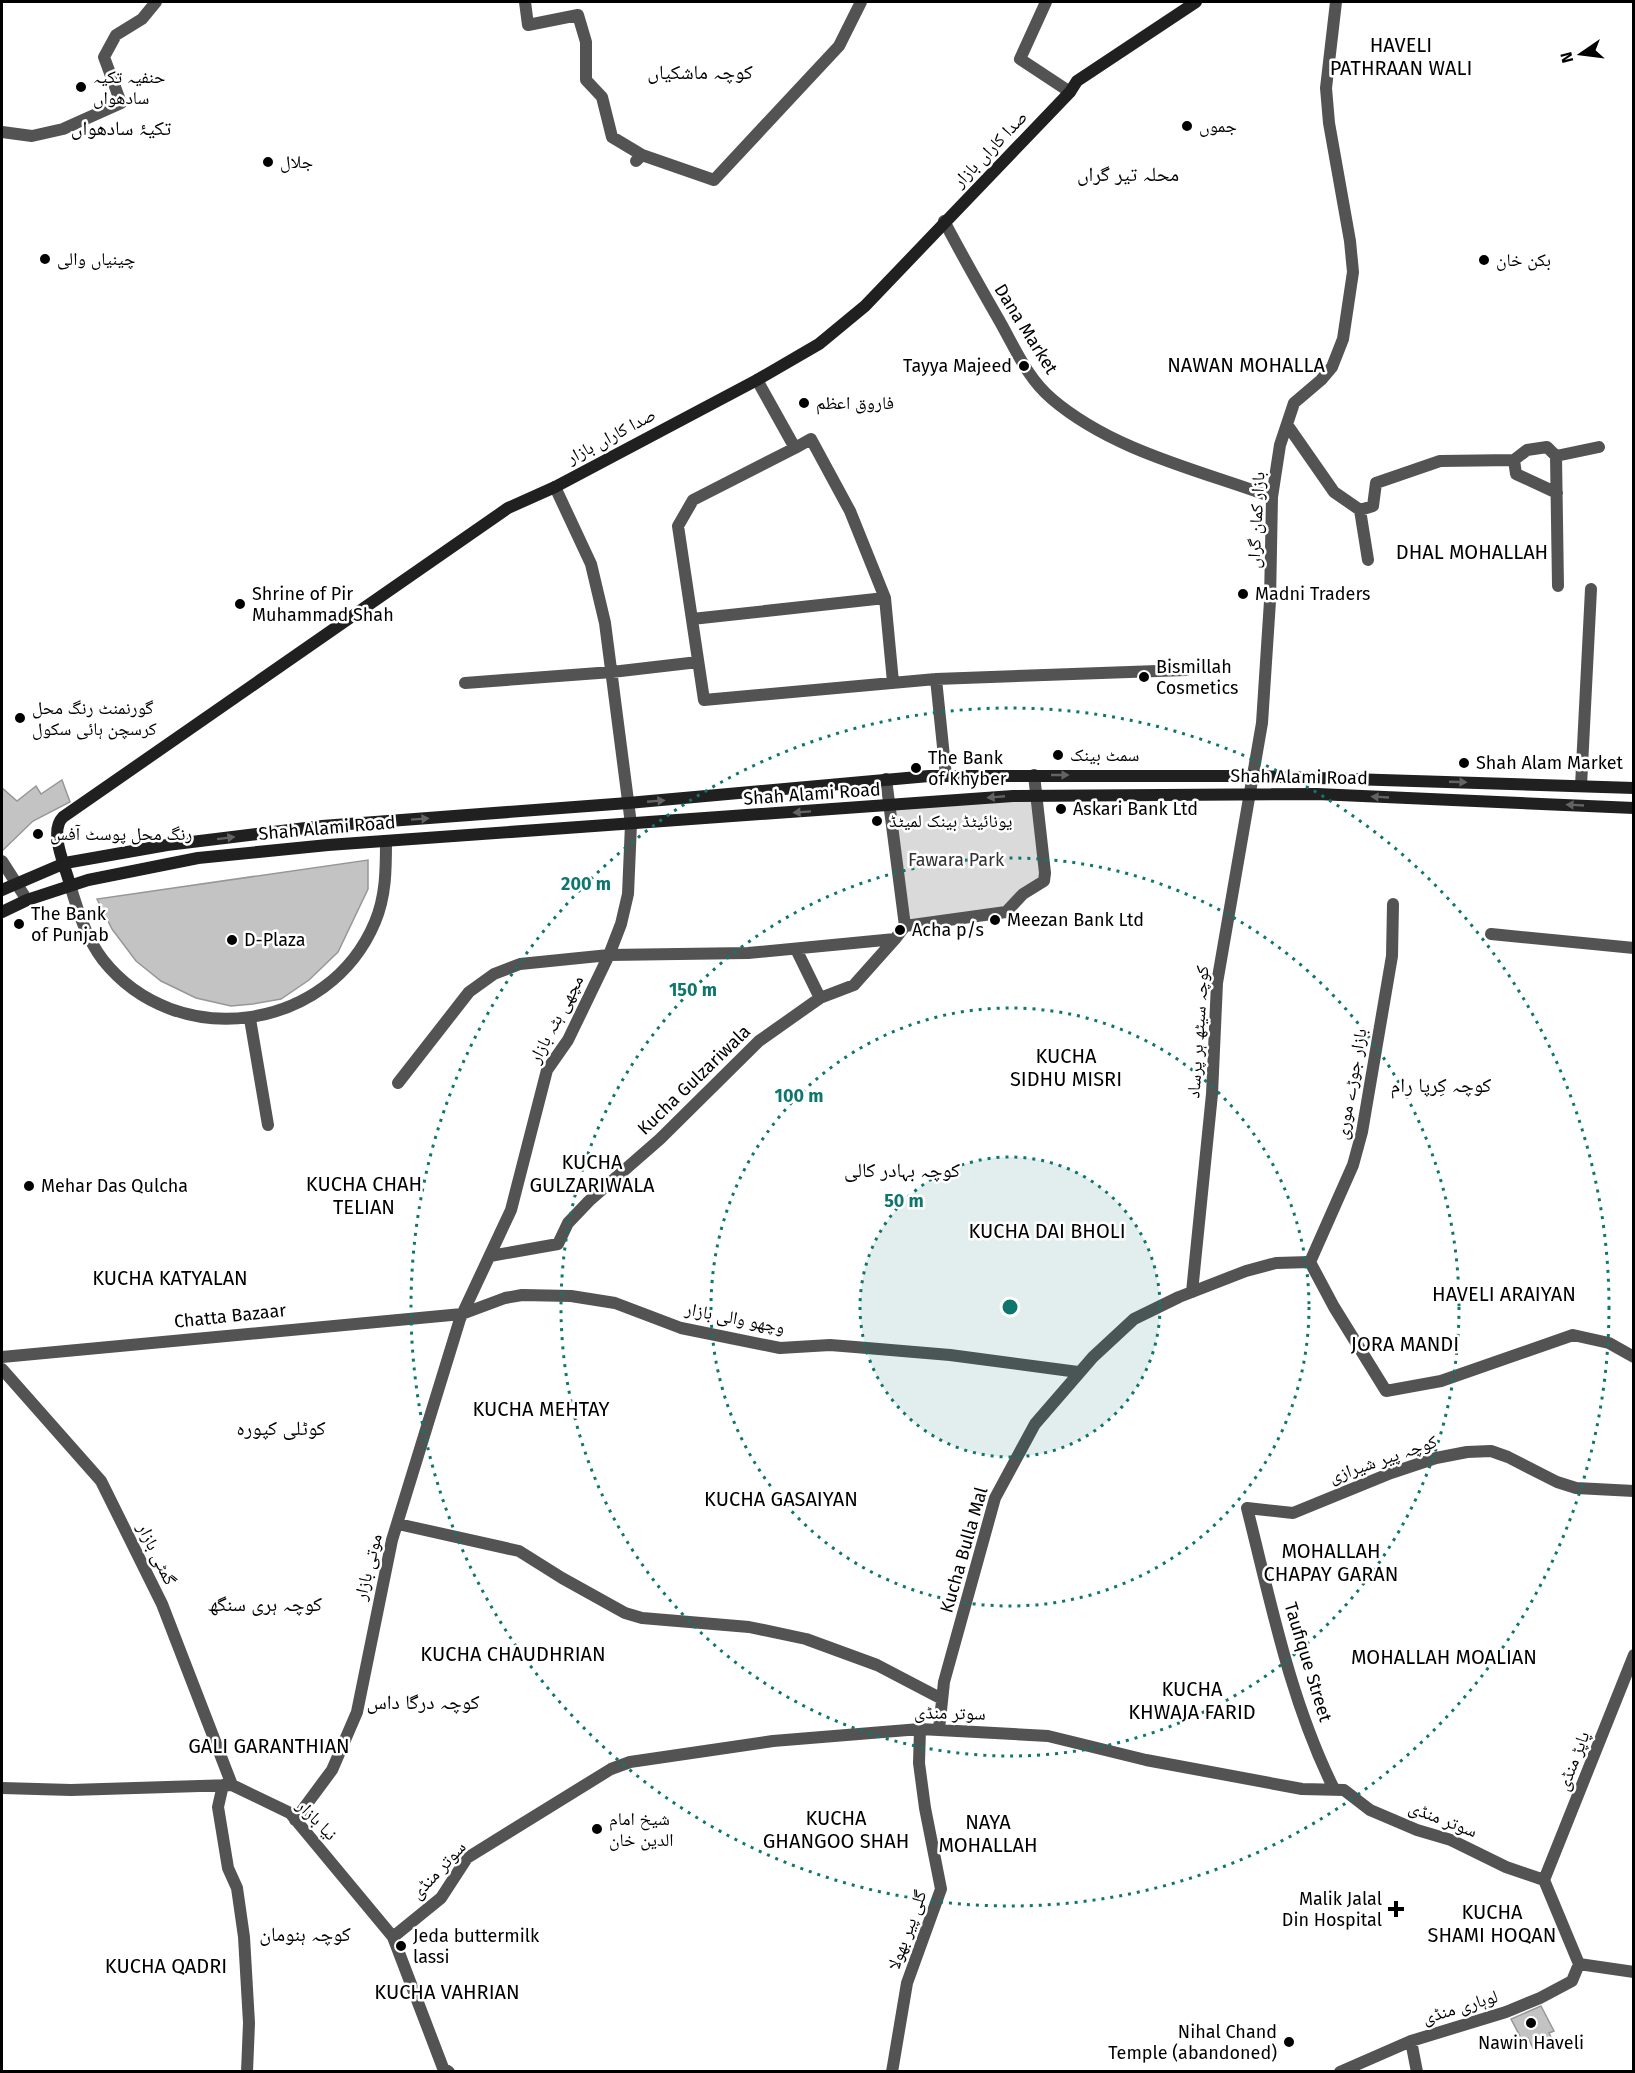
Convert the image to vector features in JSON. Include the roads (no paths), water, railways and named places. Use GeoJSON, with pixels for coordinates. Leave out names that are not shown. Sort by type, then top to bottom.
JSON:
{"type":"FeatureCollection","features":[{"type":"Feature","properties":{"kind":"street"},"geometry":{"type":"LineString","coordinates":[[2,132],[32,136],[63,129],[122,103],[104,57],[116,35],[142,19],[156,2]]}},
{"type":"Feature","properties":{"kind":"street"},"geometry":{"type":"LineString","coordinates":[[525,2],[528,25],[578,15],[586,42],[586,80],[602,97],[612,137],[639,158],[714,180],[839,46],[861,2]]}},
{"type":"Feature","properties":{"kind":"street"},"geometry":{"type":"LineString","coordinates":[[1046,2],[1020,59],[1070,92]]}},
{"type":"Feature","properties":{"kind":"street","name":"صدا کاراں بازار"},"geometry":{"type":"LineString","coordinates":[[70,885],[57,828],[63,817],[508,508],[555,487],[758,380],[819,344],[865,306],[944,220],[1070,92],[1077,81],[1196,2]]}},
{"type":"Feature","properties":{"kind":"street","name":"بازار کمان گراں"},"geometry":{"type":"LineString","coordinates":[[1253,776],[1263,714],[1270,601],[1272,497],[1280,445],[1294,403],[1321,380],[1332,367],[1342,339],[1353,272],[1329,123],[1326,88],[1336,2]]}},
{"type":"Feature","properties":{"kind":"street","name":"Dana Market"},"geometry":{"type":"LineString","coordinates":[[944,220],[1029,374],[1052,399],[1085,423],[1120,441],[1272,497]]}},
{"type":"Feature","properties":{"kind":"street"},"geometry":{"type":"LineString","coordinates":[[758,380],[795,448]]}},
{"type":"Feature","properties":{"kind":"street"},"geometry":{"type":"LineString","coordinates":[[1288,426],[1334,492],[1360,510],[1368,560]]}},
{"type":"Feature","properties":{"kind":"street"},"geometry":{"type":"LineString","coordinates":[[893,682],[885,598],[850,511],[811,439],[693,500],[678,526],[704,700],[936,679],[1186,670]]}},
{"type":"Feature","properties":{"kind":"street"},"geometry":{"type":"LineString","coordinates":[[1360,510],[1373,506],[1376,483],[1423,466],[1440,461],[1514,460],[1527,450],[1547,447],[1556,456],[1558,586]]}},
{"type":"Feature","properties":{"kind":"street"},"geometry":{"type":"LineString","coordinates":[[1556,456],[1599,447]]}},
{"type":"Feature","properties":{"kind":"street"},"geometry":{"type":"LineString","coordinates":[[1514,460],[1516,474],[1557,493]]}},
{"type":"Feature","properties":{"kind":"street","name":"مچھی ہٹہ بازار"},"geometry":{"type":"LineString","coordinates":[[462,1314],[511,1210],[547,1070],[568,1040],[609,955],[621,924],[628,894],[631,824],[605,623],[591,564],[555,487]]}},
{"type":"Feature","properties":{"kind":"street"},"geometry":{"type":"LineString","coordinates":[[1581,786],[1591,589]]}},
{"type":"Feature","properties":{"kind":"street"},"geometry":{"type":"LineString","coordinates":[[692,619],[885,598]]}},
{"type":"Feature","properties":{"kind":"street"},"geometry":{"type":"LineString","coordinates":[[465,683],[612,672],[698,662]]}},
{"type":"Feature","properties":{"kind":"street"},"geometry":{"type":"LineString","coordinates":[[936,679],[946,776]]}},
{"type":"Feature","properties":{"kind":"street"},"geometry":{"type":"LineString","coordinates":[[886,779],[905,926],[1006,912],[1023,894],[1044,881],[1034,775]]}},
{"type":"Feature","properties":{"kind":"street","name":"Shah Alami Road"},"geometry":{"type":"LineString","coordinates":[[2,890],[64,862],[167,845],[322,826],[628,803],[886,779],[1034,775],[1253,776],[1634,788]]}},
{"type":"Feature","properties":{"kind":"street","name":"کوچہ سیٹھ ہر پرساد"},"geometry":{"type":"LineString","coordinates":[[1192,1292],[1212,1094],[1218,983],[1253,776]]}},
{"type":"Feature","properties":{"kind":"street","name":"Shah Alami Road"},"geometry":{"type":"LineString","coordinates":[[2,912],[27,900],[70,885],[119,872],[198,858],[1013,796],[1317,794],[1634,808]]}},
{"type":"Feature","properties":{"kind":"street"},"geometry":{"type":"LineString","coordinates":[[70,885],[82,925],[103,960],[133,989],[169,1009],[199,1017],[250,1019],[290,1008],[308,998],[325,987],[354,958],[375,922],[386,883],[386,842]]}},
{"type":"Feature","properties":{"kind":"street"},"geometry":{"type":"LineString","coordinates":[[2,861],[27,900]]}},
{"type":"Feature","properties":{"kind":"street","name":"بازار جوڑے موری"},"geometry":{"type":"LineString","coordinates":[[1310,1262],[1353,1165],[1362,1132],[1392,956],[1393,904]]}},
{"type":"Feature","properties":{"kind":"street","name":"Kucha Gulzariwala"},"geometry":{"type":"LineString","coordinates":[[490,1256],[558,1244],[568,1224],[589,1201],[660,1140],[759,1041],[820,998],[854,985],[905,926]]}},
{"type":"Feature","properties":{"kind":"street"},"geometry":{"type":"LineString","coordinates":[[1491,934],[1634,948]]}},
{"type":"Feature","properties":{"kind":"street"},"geometry":{"type":"LineString","coordinates":[[398,1083],[469,992],[494,974],[520,964],[609,955],[748,953],[895,939]]}},
{"type":"Feature","properties":{"kind":"street"},"geometry":{"type":"LineString","coordinates":[[796,949],[820,998]]}},
{"type":"Feature","properties":{"kind":"street"},"geometry":{"type":"LineString","coordinates":[[250,1019],[267,1125]]}},
{"type":"Feature","properties":{"kind":"street"},"geometry":{"type":"LineString","coordinates":[[1310,1262],[1334,1307],[1386,1391],[1441,1381],[1573,1335],[1609,1343],[1634,1357]]}},
{"type":"Feature","properties":{"kind":"street","name":"Kucha Bulla Mal"},"geometry":{"type":"LineString","coordinates":[[939,1729],[944,1682],[995,1498],[1035,1424],[1078,1372],[1134,1319],[1192,1292],[1246,1271],[1276,1263],[1310,1262]]}},
{"type":"Feature","properties":{"kind":"street","name":"وچھو والی بازار"},"geometry":{"type":"LineString","coordinates":[[462,1314],[504,1298],[522,1295],[571,1296],[615,1304],[681,1328],[780,1348],[830,1345],[902,1351],[1078,1372]]}},
{"type":"Feature","properties":{"kind":"street","name":"Chatta Bazaar"},"geometry":{"type":"LineString","coordinates":[[2,1357],[462,1314]]}},
{"type":"Feature","properties":{"kind":"street","name":"موتی بازار"},"geometry":{"type":"LineString","coordinates":[[295,1820],[332,1770],[357,1712],[384,1571],[430,1411],[462,1314]]}},
{"type":"Feature","properties":{"kind":"street","name":"گمٹی بازار"},"geometry":{"type":"LineString","coordinates":[[2,1369],[101,1481],[162,1604],[227,1785],[218,1807],[228,1869],[237,1888],[244,1937],[249,2023],[247,2072]]}},
{"type":"Feature","properties":{"kind":"street","name":"کوچہ پیر شیرازی"},"geometry":{"type":"LineString","coordinates":[[1247,1508],[1293,1513],[1348,1489],[1436,1458],[1467,1452],[1491,1451],[1557,1482],[1576,1488],[1634,1491]]}},
{"type":"Feature","properties":{"kind":"street","name":"Taufique Street"},"geometry":{"type":"LineString","coordinates":[[1247,1508],[1289,1673],[1314,1746],[1334,1789]]}},
{"type":"Feature","properties":{"kind":"street"},"geometry":{"type":"LineString","coordinates":[[398,1524],[519,1551],[562,1578],[625,1612],[642,1618],[749,1627],[806,1639],[877,1665],[942,1699]]}},
{"type":"Feature","properties":{"kind":"street","name":"پاپڑ منڈی"},"geometry":{"type":"LineString","coordinates":[[1544,1880],[1634,1655]]}},
{"type":"Feature","properties":{"kind":"street","name":"سوتر منڈی"},"geometry":{"type":"LineString","coordinates":[[393,1936],[441,1898],[467,1858],[611,1769],[630,1762],[773,1741],[920,1729],[1048,1736],[1146,1760],[1302,1789],[1344,1790],[1370,1810],[1417,1830],[1450,1840],[1506,1867],[1544,1880]]}},
{"type":"Feature","properties":{"kind":"street","name":"گلی پیر بھولا"},"geometry":{"type":"LineString","coordinates":[[892,2072],[908,1983],[941,1889],[923,1796],[919,1763],[920,1729]]}},
{"type":"Feature","properties":{"kind":"street","name":"نیا بازار"},"geometry":{"type":"LineString","coordinates":[[2,1788],[71,1790],[227,1785],[290,1813],[393,1936],[443,2068],[448,2071]]}},
{"type":"Feature","properties":{"kind":"street"},"geometry":{"type":"LineString","coordinates":[[1544,1880],[1580,1964],[1634,1972]]}},
{"type":"Feature","properties":{"kind":"street","name":"لوہاری منڈی"},"geometry":{"type":"LineString","coordinates":[[1340,2072],[1412,2041],[1506,2012],[1540,1998],[1572,1981],[1580,1964]]}},
{"type":"Feature","properties":{"kind":"street"},"geometry":{"type":"LineString","coordinates":[[1412,2041],[1417,2072]]}},
{"type":"Feature","properties":{"kind":"place","name":"حنفیہ تکیہ سادھواں"},"geometry":{"type":"Point","coordinates":[81,87]}},
{"type":"Feature","properties":{"kind":"place","name":"جموں"},"geometry":{"type":"Point","coordinates":[1187,126]}},
{"type":"Feature","properties":{"kind":"place","name":"جلال"},"geometry":{"type":"Point","coordinates":[268,162]}},
{"type":"Feature","properties":{"kind":"place","name":"چینیاں والی"},"geometry":{"type":"Point","coordinates":[45,259]}},
{"type":"Feature","properties":{"kind":"place","name":"بکن خان"},"geometry":{"type":"Point","coordinates":[1484,260]}},
{"type":"Feature","properties":{"kind":"place","name":"Tayya Majeed"},"geometry":{"type":"Point","coordinates":[1024,366]}},
{"type":"Feature","properties":{"kind":"place","name":"فاروق اعظم"},"geometry":{"type":"Point","coordinates":[804,403]}},
{"type":"Feature","properties":{"kind":"place","name":"Madni Traders"},"geometry":{"type":"Point","coordinates":[1243,594]}},
{"type":"Feature","properties":{"kind":"place","name":"Shrine of Pir Muhammad Shah"},"geometry":{"type":"Point","coordinates":[240,604]}},
{"type":"Feature","properties":{"kind":"place","name":"Bismillah Cosmetics"},"geometry":{"type":"Point","coordinates":[1144,677]}},
{"type":"Feature","properties":{"kind":"place","name":"گورنمنٹ رنگ محل کرسچن ہائی سکول"},"geometry":{"type":"Point","coordinates":[20,718]}},
{"type":"Feature","properties":{"kind":"place","name":"سمٹ بینک"},"geometry":{"type":"Point","coordinates":[1058,755]}},
{"type":"Feature","properties":{"kind":"place","name":"Shah Alam Market"},"geometry":{"type":"Point","coordinates":[1464,763]}},
{"type":"Feature","properties":{"kind":"place","name":"The Bank of Khyber"},"geometry":{"type":"Point","coordinates":[916,768]}},
{"type":"Feature","properties":{"kind":"place","name":"Askari Bank Ltd"},"geometry":{"type":"Point","coordinates":[1061,809]}},
{"type":"Feature","properties":{"kind":"place","name":"یونائیٹڈ بینک لمیٹڈ"},"geometry":{"type":"Point","coordinates":[877,821]}},
{"type":"Feature","properties":{"kind":"place","name":"رنگ محل پوسٹ آفس"},"geometry":{"type":"Point","coordinates":[38,834]}},
{"type":"Feature","properties":{"kind":"place","name":"Meezan Bank Ltd"},"geometry":{"type":"Point","coordinates":[995,920]}},
{"type":"Feature","properties":{"kind":"place","name":"The Bank of Punjab"},"geometry":{"type":"Point","coordinates":[19,924]}},
{"type":"Feature","properties":{"kind":"place","name":"Acha p/s"},"geometry":{"type":"Point","coordinates":[900,930]}},
{"type":"Feature","properties":{"kind":"place","name":"D-Plaza"},"geometry":{"type":"Point","coordinates":[232,940]}},
{"type":"Feature","properties":{"kind":"place","name":"Mehar Das Qulcha"},"geometry":{"type":"Point","coordinates":[29,1186]}},
{"type":"Feature","properties":{"kind":"place","name":"شیخ امام الدین خان"},"geometry":{"type":"Point","coordinates":[597,1829]}},
{"type":"Feature","properties":{"kind":"place","name":"Malik Jalal Din Hospital"},"geometry":{"type":"Point","coordinates":[1396,1909]}},
{"type":"Feature","properties":{"kind":"place","name":"Jeda buttermilk lassi"},"geometry":{"type":"Point","coordinates":[401,1946]}},
{"type":"Feature","properties":{"kind":"place","name":"Nawin Haveli"},"geometry":{"type":"Point","coordinates":[1531,2023]}},
{"type":"Feature","properties":{"kind":"place","name":"Nihal Chand Temple (abandoned)"},"geometry":{"type":"Point","coordinates":[1289,2042]}},
{"type":"Feature","properties":{"kind":"district","name":"HAVELI PATHRAAN WALI"},"geometry":{"type":"Point","coordinates":[1401,56]}},
{"type":"Feature","properties":{"kind":"district","name":"کوچہ ماشکیاں"},"geometry":{"type":"Point","coordinates":[700,72]}},
{"type":"Feature","properties":{"kind":"district","name":"تکیۂ سادھواں"},"geometry":{"type":"Point","coordinates":[121,128]}},
{"type":"Feature","properties":{"kind":"district","name":"محلہ تیر گراں"},"geometry":{"type":"Point","coordinates":[1128,174]}},
{"type":"Feature","properties":{"kind":"district","name":"NAWAN MOHALLA"},"geometry":{"type":"Point","coordinates":[1246,365]}},
{"type":"Feature","properties":{"kind":"district","name":"DHAL MOHALLAH"},"geometry":{"type":"Point","coordinates":[1472,552]}},
{"type":"Feature","properties":{"kind":"district","name":"KUCHA SIDHU MISRI"},"geometry":{"type":"Point","coordinates":[1066,1068]}},
{"type":"Feature","properties":{"kind":"district","name":"کوچہ کِرپا رام"},"geometry":{"type":"Point","coordinates":[1441,1085]}},
{"type":"Feature","properties":{"kind":"district","name":"کوچہ بہادر کالی"},"geometry":{"type":"Point","coordinates":[902,1170]}},
{"type":"Feature","properties":{"kind":"district","name":"KUCHA GULZARIWALA"},"geometry":{"type":"Point","coordinates":[592,1174]}},
{"type":"Feature","properties":{"kind":"district","name":"KUCHA CHAH TELIAN"},"geometry":{"type":"Point","coordinates":[364,1196]}},
{"type":"Feature","properties":{"kind":"district","name":"KUCHA DAI BHOLI"},"geometry":{"type":"Point","coordinates":[1047,1231]}},
{"type":"Feature","properties":{"kind":"district","name":"KUCHA KATYALAN"},"geometry":{"type":"Point","coordinates":[170,1278]}},
{"type":"Feature","properties":{"kind":"district","name":"HAVELI ARAIYAN"},"geometry":{"type":"Point","coordinates":[1504,1294]}},
{"type":"Feature","properties":{"kind":"district","name":"JORA MANDI"},"geometry":{"type":"Point","coordinates":[1405,1344]}},
{"type":"Feature","properties":{"kind":"district","name":"KUCHA MEHTAY"},"geometry":{"type":"Point","coordinates":[541,1409]}},
{"type":"Feature","properties":{"kind":"district","name":"کوٹلی کپورہ"},"geometry":{"type":"Point","coordinates":[281,1428]}},
{"type":"Feature","properties":{"kind":"district","name":"KUCHA GASAIYAN"},"geometry":{"type":"Point","coordinates":[781,1499]}},
{"type":"Feature","properties":{"kind":"district","name":"MOHALLAH CHAPAY GARAN"},"geometry":{"type":"Point","coordinates":[1331,1562]}},
{"type":"Feature","properties":{"kind":"district","name":"کوچہ ہری سنگھ"},"geometry":{"type":"Point","coordinates":[265,1604]}},
{"type":"Feature","properties":{"kind":"district","name":"KUCHA CHAUDHRIAN"},"geometry":{"type":"Point","coordinates":[513,1654]}},
{"type":"Feature","properties":{"kind":"district","name":"MOHALLAH MOALIAN"},"geometry":{"type":"Point","coordinates":[1444,1657]}},
{"type":"Feature","properties":{"kind":"district","name":"KUCHA KHWAJA FARID"},"geometry":{"type":"Point","coordinates":[1192,1700]}},
{"type":"Feature","properties":{"kind":"district","name":"کوچہ درگا داس"},"geometry":{"type":"Point","coordinates":[423,1702]}},
{"type":"Feature","properties":{"kind":"district","name":"GALI GARANTHIAN"},"geometry":{"type":"Point","coordinates":[269,1746]}},
{"type":"Feature","properties":{"kind":"district","name":"KUCHA GHANGOO SHAH"},"geometry":{"type":"Point","coordinates":[836,1830]}},
{"type":"Feature","properties":{"kind":"district","name":"NAYA MOHALLAH"},"geometry":{"type":"Point","coordinates":[988,1834]}},
{"type":"Feature","properties":{"kind":"district","name":"KUCHA SHAMI HOQAN"},"geometry":{"type":"Point","coordinates":[1492,1924]}},
{"type":"Feature","properties":{"kind":"district","name":"کوچہ ہنومان"},"geometry":{"type":"Point","coordinates":[305,1934]}},
{"type":"Feature","properties":{"kind":"district","name":"KUCHA QADRI"},"geometry":{"type":"Point","coordinates":[166,1966]}},
{"type":"Feature","properties":{"kind":"district","name":"KUCHA VAHRIAN"},"geometry":{"type":"Point","coordinates":[447,1992]}},
{"type":"Feature","properties":{"kind":"park label","name":"Fawara Park"},"geometry":{"type":"Point","coordinates":[956,860]}}]}
